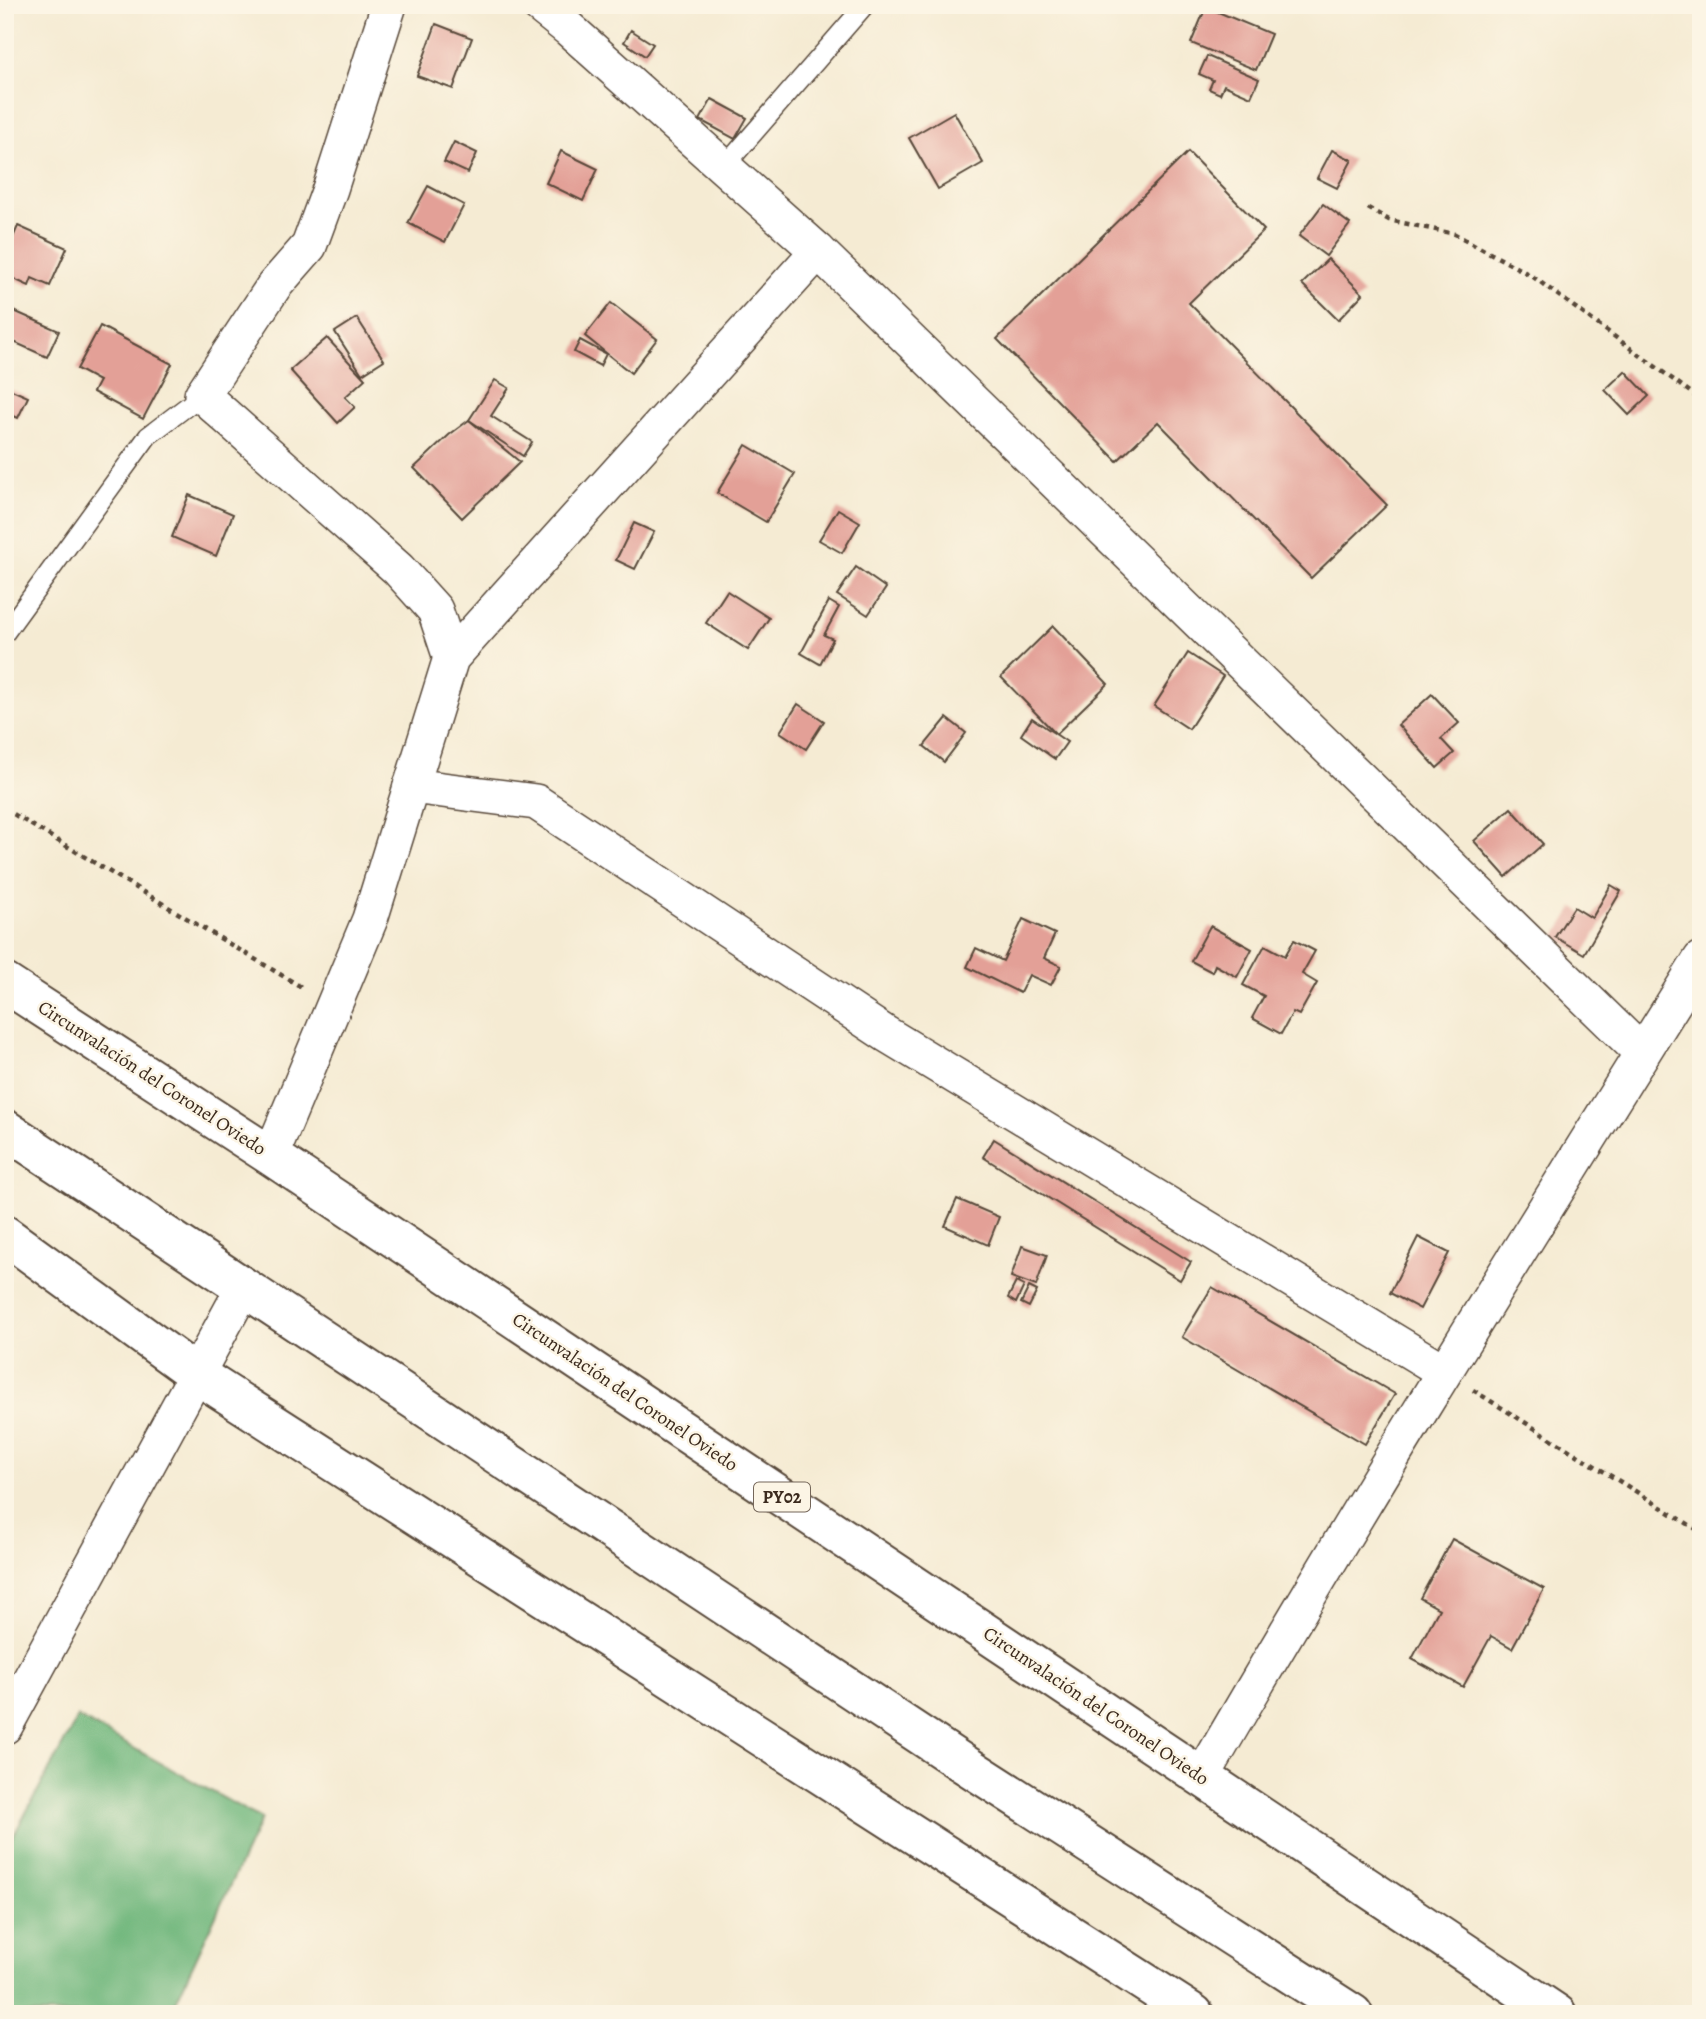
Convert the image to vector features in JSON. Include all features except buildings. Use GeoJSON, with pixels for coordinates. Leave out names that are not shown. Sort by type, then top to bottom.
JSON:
{"type":"FeatureCollection","features":[{"type":"Feature","properties":{"kind":"main road","name":"Circunvalación del Coronel Oviedo"},"geometry":{"type":"LineString","coordinates":[[5,983],[271,1156],[1557,2014]]}},
{"type":"Feature","properties":{"kind":"main road"},"geometry":{"type":"LineString","coordinates":[[5,1129],[958,1760],[1353,2014]]}},
{"type":"Feature","properties":{"kind":"main road"},"geometry":{"type":"LineString","coordinates":[[5,1235],[197,1374],[1194,2014]]}},
{"type":"Feature","properties":{"kind":"street"},"geometry":{"type":"LineString","coordinates":[[389,5],[309,246],[274,286],[202,395],[398,569],[436,610],[451,658]]}},
{"type":"Feature","properties":{"kind":"street"},"geometry":{"type":"LineString","coordinates":[[539,5],[818,251],[1642,1053]]}},
{"type":"Feature","properties":{"kind":"street"},"geometry":{"type":"LineString","coordinates":[[271,1156],[370,919],[451,658],[818,251]]}},
{"type":"Feature","properties":{"kind":"street"},"geometry":{"type":"LineString","coordinates":[[411,786],[536,802],[886,1034],[1443,1371]]}},
{"type":"Feature","properties":{"kind":"street"},"geometry":{"type":"LineString","coordinates":[[1202,1777],[1443,1371],[1701,959]]}},
{"type":"Feature","properties":{"kind":"street"},"geometry":{"type":"LineString","coordinates":[[5,1726],[244,1287]]}},
{"type":"Feature","properties":{"kind":"lane"},"geometry":{"type":"LineString","coordinates":[[724,167],[865,5]]}},
{"type":"Feature","properties":{"kind":"lane"},"geometry":{"type":"LineString","coordinates":[[5,633],[148,436],[202,395]]}},
{"type":"Feature","properties":{"kind":"path"},"geometry":{"type":"LineString","coordinates":[[1368,208],[1389,219],[1455,234],[1532,276],[1701,400]]}},
{"type":"Feature","properties":{"kind":"path"},"geometry":{"type":"LineString","coordinates":[[5,809],[334,1006]]}},
{"type":"Feature","properties":{"kind":"path"},"geometry":{"type":"LineString","coordinates":[[1443,1371],[1701,1532]]}},
{"type":"Feature","properties":{"kind":"green space"},"geometry":{"type":"Polygon","coordinates":[[[78,1717],[261,1819],[170,2014],[5,2014],[5,1851],[78,1717]]]}}]}
